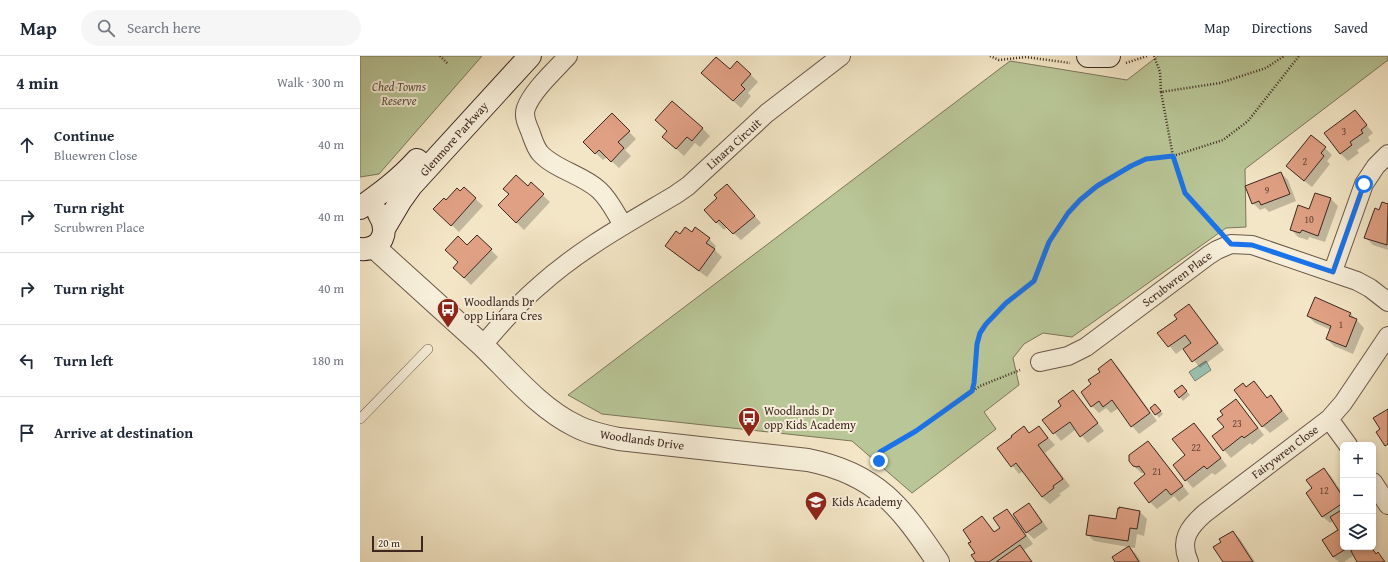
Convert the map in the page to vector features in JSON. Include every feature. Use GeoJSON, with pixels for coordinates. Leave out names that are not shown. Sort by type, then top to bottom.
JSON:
{"type":"FeatureCollection","features":[{"type":"Feature","properties":{"kind":"street","name":"Glenmore Parkway"},"geometry":{"type":"LineString","coordinates":[[360,208],[403,175],[492,78],[509,56]]}},
{"type":"Feature","properties":{"kind":"street","name":"Glenmore Parkway"},"geometry":{"type":"LineString","coordinates":[[367,248],[383,238],[385,227],[411,186],[530,56]]}},
{"type":"Feature","properties":{"kind":"street"},"geometry":{"type":"LineString","coordinates":[[568,56],[531,98],[525,110],[526,122],[534,144],[541,154],[554,164],[585,180],[600,191],[623,225]]}},
{"type":"Feature","properties":{"kind":"street","name":"Linara Circuit"},"geometry":{"type":"LineString","coordinates":[[482,346],[510,314],[538,286],[584,250],[688,186],[767,113],[841,56]]}},
{"type":"Feature","properties":{"kind":"street"},"geometry":{"type":"LineString","coordinates":[[1088,56],[1109,56]]}},
{"type":"Feature","properties":{"kind":"street"},"geometry":{"type":"LineString","coordinates":[[1333,272],[1364,184],[1376,166],[1388,154]]}},
{"type":"Feature","properties":{"kind":"street"},"geometry":{"type":"LineString","coordinates":[[360,208],[374,210],[380,214],[385,227]]}},
{"type":"Feature","properties":{"kind":"street","name":"Scrubwren Place"},"geometry":{"type":"LineString","coordinates":[[1040,362],[1068,356],[1086,347],[1209,255],[1231,244],[1252,245],[1333,272],[1365,284],[1388,302]]}},
{"type":"Feature","properties":{"kind":"street","name":"Woodlands Drive"},"geometry":{"type":"LineString","coordinates":[[367,248],[482,346],[541,402],[557,415],[576,426],[598,435],[619,439],[808,460],[829,464],[850,472],[868,482],[884,494],[900,510],[938,562]]}},
{"type":"Feature","properties":{"kind":"street","name":"Fairywren Close"},"geometry":{"type":"LineString","coordinates":[[1189,562],[1185,551],[1185,542],[1190,528],[1195,521],[1328,419],[1343,403],[1388,336]]}},
{"type":"Feature","properties":{"kind":"street"},"geometry":{"type":"LineString","coordinates":[[1328,419],[1346,442]]}},
{"type":"Feature","properties":{"kind":"street"},"geometry":{"type":"LineString","coordinates":[[1376,487],[1388,505]]}},
{"type":"Feature","properties":{"kind":"lane"},"geometry":{"type":"LineString","coordinates":[[360,419],[428,349]]}},
{"type":"Feature","properties":{"kind":"path"},"geometry":{"type":"LineString","coordinates":[[440,56],[448,64]]}},
{"type":"Feature","properties":{"kind":"path"},"geometry":{"type":"LineString","coordinates":[[1154,56],[1160,72],[1161,92],[1173,156],[1185,193],[1231,244]]}},
{"type":"Feature","properties":{"kind":"path"},"geometry":{"type":"LineString","coordinates":[[1161,92],[1220,83],[1266,68],[1284,56]]}},
{"type":"Feature","properties":{"kind":"path"},"geometry":{"type":"LineString","coordinates":[[972,391],[977,344],[980,333],[986,324],[1006,303],[1034,281],[1049,242],[1068,213],[1080,200],[1097,186],[1146,159],[1173,156],[1223,140],[1248,121],[1299,56]]}},
{"type":"Feature","properties":{"kind":"path"},"geometry":{"type":"LineString","coordinates":[[874,469],[879,461],[878,456],[880,452],[916,431],[980,386],[1020,370]]}},
{"type":"Feature","properties":{"kind":"green space","name":"Ched Towns Reserve"},"geometry":{"type":"Polygon","coordinates":[[[360,56],[482,56],[379,174],[360,177],[360,56]]]}},
{"type":"Feature","properties":{"kind":"green space"},"geometry":{"type":"Polygon","coordinates":[[[1158,56],[1388,56],[1388,60],[1245,169],[1246,227],[1226,228],[1072,337],[1043,333],[1024,344],[1013,358],[1019,385],[984,412],[996,429],[912,493],[852,441],[602,414],[568,395],[1010,61],[1127,80],[1158,56]]]}},
{"type":"Feature","properties":{"kind":"shaded area"},"geometry":{"type":"Polygon","coordinates":[[[1206,361],[1211,370],[1195,381],[1189,372],[1206,361]]]}},
{"type":"Feature","properties":{"kind":"building"},"geometry":{"type":"Polygon","coordinates":[[[716,57],[730,69],[737,61],[751,74],[741,85],[745,89],[733,101],[701,73],[716,57]]]}},
{"type":"Feature","properties":{"kind":"building"},"geometry":{"type":"Polygon","coordinates":[[[672,101],[703,128],[692,141],[687,137],[676,149],[662,137],[667,131],[655,120],[672,101]]]}},
{"type":"Feature","properties":{"kind":"building"},"geometry":{"type":"Polygon","coordinates":[[[1355,110],[1367,125],[1361,130],[1363,133],[1350,142],[1352,145],[1340,154],[1324,133],[1355,110]]]}},
{"type":"Feature","properties":{"kind":"building"},"geometry":{"type":"Polygon","coordinates":[[[612,113],[630,131],[618,142],[624,148],[611,162],[599,150],[595,154],[583,142],[612,113]]]}},
{"type":"Feature","properties":{"kind":"building"},"geometry":{"type":"Polygon","coordinates":[[[1311,135],[1326,147],[1321,153],[1324,156],[1304,181],[1286,166],[1311,135]]]}},
{"type":"Feature","properties":{"kind":"building"},"geometry":{"type":"Polygon","coordinates":[[[1281,172],[1290,194],[1261,205],[1259,201],[1252,204],[1245,186],[1281,172]]]}},
{"type":"Feature","properties":{"kind":"building"},"geometry":{"type":"Polygon","coordinates":[[[516,175],[528,186],[531,182],[544,194],[516,223],[498,205],[509,194],[503,189],[516,175]]]}},
{"type":"Feature","properties":{"kind":"building"},"geometry":{"type":"Polygon","coordinates":[[[727,184],[755,216],[733,234],[719,220],[716,223],[704,210],[717,198],[714,195],[727,184]]]}},
{"type":"Feature","properties":{"kind":"building"},"geometry":{"type":"Polygon","coordinates":[[[464,187],[476,198],[451,226],[433,209],[444,198],[446,200],[457,188],[460,191],[464,187]]]}},
{"type":"Feature","properties":{"kind":"building"},"geometry":{"type":"Polygon","coordinates":[[[1315,193],[1331,198],[1318,236],[1302,230],[1300,233],[1290,230],[1298,205],[1309,209],[1315,193]]]}},
{"type":"Feature","properties":{"kind":"building"},"geometry":{"type":"Polygon","coordinates":[[[1382,202],[1388,204],[1387,245],[1364,238],[1375,208],[1379,210],[1382,202]]]}},
{"type":"Feature","properties":{"kind":"building"},"geometry":{"type":"Polygon","coordinates":[[[685,227],[692,232],[695,227],[710,238],[706,243],[715,249],[699,271],[665,246],[676,231],[680,234],[685,227]]]}},
{"type":"Feature","properties":{"kind":"building"},"geometry":{"type":"Polygon","coordinates":[[[477,235],[492,249],[464,278],[453,268],[458,262],[445,250],[458,236],[467,245],[477,235]]]}},
{"type":"Feature","properties":{"kind":"building"},"geometry":{"type":"Polygon","coordinates":[[[1315,297],[1351,313],[1349,316],[1357,319],[1346,347],[1326,339],[1331,326],[1307,316],[1315,297]]]}},
{"type":"Feature","properties":{"kind":"building"},"geometry":{"type":"Polygon","coordinates":[[[1189,304],[1218,343],[1192,362],[1183,349],[1191,343],[1185,335],[1168,347],[1157,333],[1177,319],[1174,315],[1189,304]]]}},
{"type":"Feature","properties":{"kind":"building"},"geometry":{"type":"Polygon","coordinates":[[[1111,359],[1150,413],[1131,427],[1112,400],[1103,407],[1099,401],[1091,407],[1081,392],[1091,384],[1088,380],[1100,372],[1098,369],[1111,359]]]}},
{"type":"Feature","properties":{"kind":"building"},"geometry":{"type":"Polygon","coordinates":[[[1254,381],[1267,398],[1271,395],[1282,411],[1262,427],[1234,390],[1243,383],[1246,387],[1254,381]]]}},
{"type":"Feature","properties":{"kind":"building"},"geometry":{"type":"Polygon","coordinates":[[[1182,385],[1187,391],[1179,398],[1174,391],[1182,385]]]}},
{"type":"Feature","properties":{"kind":"building"},"geometry":{"type":"Polygon","coordinates":[[[1073,390],[1098,423],[1080,437],[1070,422],[1053,434],[1042,420],[1061,406],[1058,401],[1073,390]]]}},
{"type":"Feature","properties":{"kind":"building"},"geometry":{"type":"Polygon","coordinates":[[[1236,399],[1258,428],[1244,438],[1242,436],[1223,451],[1212,436],[1224,427],[1217,419],[1223,415],[1220,411],[1236,399]]]}},
{"type":"Feature","properties":{"kind":"building"},"geometry":{"type":"Polygon","coordinates":[[[1155,404],[1161,411],[1155,415],[1150,408],[1155,404]]]}},
{"type":"Feature","properties":{"kind":"building"},"geometry":{"type":"Polygon","coordinates":[[[1388,409],[1388,444],[1385,446],[1376,432],[1380,429],[1373,418],[1388,409]]]}},
{"type":"Feature","properties":{"kind":"building"},"geometry":{"type":"Polygon","coordinates":[[[1194,423],[1221,458],[1207,469],[1204,466],[1185,481],[1173,465],[1185,455],[1172,439],[1194,423]]]}},
{"type":"Feature","properties":{"kind":"building"},"geometry":{"type":"Polygon","coordinates":[[[1024,426],[1029,433],[1039,426],[1048,438],[1038,445],[1063,479],[1042,497],[1016,463],[1011,467],[997,448],[1024,426]]]}},
{"type":"Feature","properties":{"kind":"building"},"geometry":{"type":"Polygon","coordinates":[[[1148,441],[1183,486],[1171,495],[1166,489],[1149,503],[1134,483],[1145,474],[1139,466],[1133,466],[1129,461],[1129,455],[1148,441]]]}},
{"type":"Feature","properties":{"kind":"building"},"geometry":{"type":"Polygon","coordinates":[[[1324,468],[1340,492],[1340,505],[1322,517],[1306,493],[1312,488],[1306,480],[1324,468]]]}},
{"type":"Feature","properties":{"kind":"building"},"geometry":{"type":"Polygon","coordinates":[[[1029,503],[1042,522],[1026,533],[1013,514],[1029,503]]]}},
{"type":"Feature","properties":{"kind":"building"},"geometry":{"type":"Polygon","coordinates":[[[1119,507],[1140,511],[1137,529],[1130,528],[1128,541],[1086,535],[1089,515],[1116,519],[1119,507]]]}},
{"type":"Feature","properties":{"kind":"building"},"geometry":{"type":"Polygon","coordinates":[[[1007,509],[1026,536],[989,562],[976,562],[971,555],[975,553],[968,543],[971,542],[963,530],[982,516],[994,532],[1000,528],[993,518],[1007,509]]]}},
{"type":"Feature","properties":{"kind":"building"},"geometry":{"type":"Polygon","coordinates":[[[1340,511],[1340,550],[1344,550],[1333,557],[1322,540],[1338,530],[1330,517],[1340,511]]]}},
{"type":"Feature","properties":{"kind":"building"},"geometry":{"type":"Polygon","coordinates":[[[1233,531],[1253,562],[1223,562],[1213,547],[1221,542],[1219,539],[1233,531]]]}},
{"type":"Feature","properties":{"kind":"building"},"geometry":{"type":"Polygon","coordinates":[[[1020,545],[1032,562],[996,562],[1020,545]]]}},
{"type":"Feature","properties":{"kind":"building"},"geometry":{"type":"Polygon","coordinates":[[[1129,546],[1139,562],[1115,562],[1112,557],[1129,546]]]}},
{"type":"Feature","properties":{"kind":"building"},"geometry":{"type":"Polygon","coordinates":[[[1373,550],[1376,554],[1378,552],[1385,562],[1357,562],[1351,551],[1373,550]]]}},
{"type":"Feature","properties":{"kind":"place","name":"Woodlands Dr opp Linara Cres"},"geometry":{"type":"Point","coordinates":[448,328]}},
{"type":"Feature","properties":{"kind":"place","name":"Woodlands Dr opp Kids Academy"},"geometry":{"type":"Point","coordinates":[749,438]}},
{"type":"Feature","properties":{"kind":"place","name":"Kids Academy"},"geometry":{"type":"Point","coordinates":[816,522]}},
{"type":"Feature","properties":{"kind":"route"},"geometry":{"type":"LineString","coordinates":[[879,461],[878,456],[880,452],[916,431],[972,391],[977,344],[980,333],[986,324],[1009,300],[1034,281],[1049,242],[1056,229],[1068,213],[1080,200],[1111,177],[1146,159],[1173,156],[1185,193],[1231,244],[1238,243],[1252,245],[1333,272],[1364,184]]}}]}
